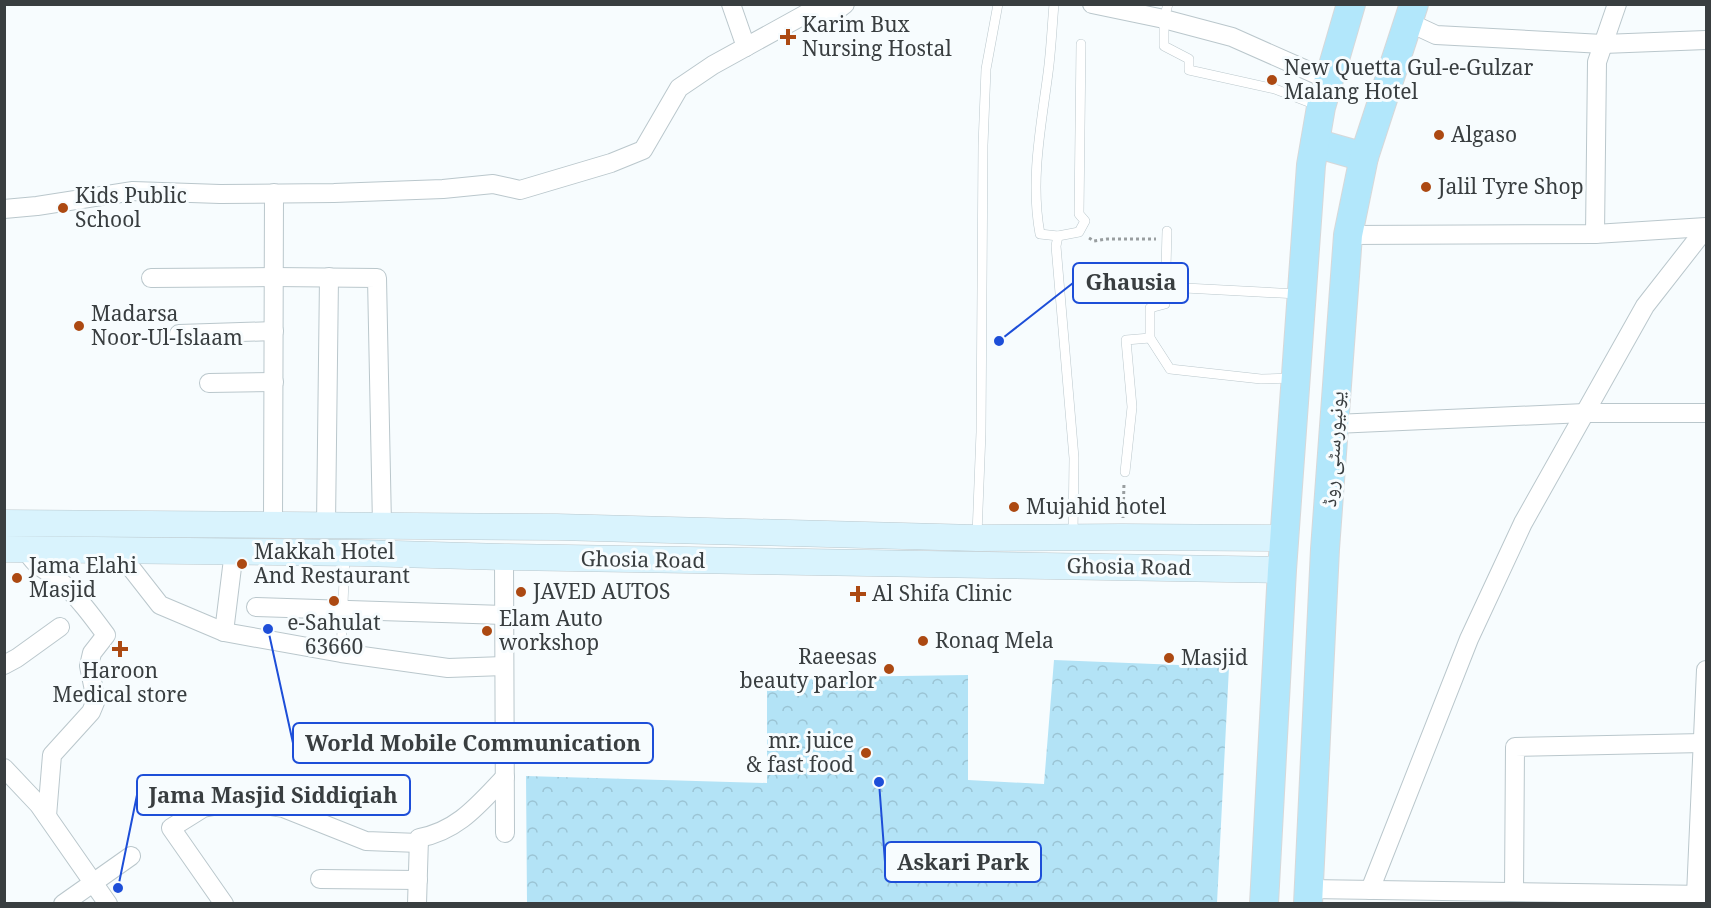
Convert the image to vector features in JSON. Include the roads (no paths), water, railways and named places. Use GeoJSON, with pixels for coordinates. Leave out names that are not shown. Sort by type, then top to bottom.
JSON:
{"type":"FeatureCollection","features":[{"type":"Feature","properties":{"kind":"main road","name":"یونیورسٹی روڈ"},"geometry":{"type":"LineString","coordinates":[[1264,903],[1282,570],[1311,165],[1325,94],[1351,4]]}},
{"type":"Feature","properties":{"kind":"main road","name":"یونیورسٹی روڈ"},"geometry":{"type":"LineString","coordinates":[[1309,896],[1325,549],[1348,235],[1364,157],[1411,13]]}},
{"type":"Feature","properties":{"kind":"main road"},"geometry":{"type":"LineString","coordinates":[[1315,143],[1364,157]]}},
{"type":"Feature","properties":{"kind":"main road"},"geometry":{"type":"LineString","coordinates":[[4,523],[486,526],[977,538],[1285,538]]}},
{"type":"Feature","properties":{"kind":"main road"},"geometry":{"type":"LineString","coordinates":[[486,526],[494,556]]}},
{"type":"Feature","properties":{"kind":"main road","name":"Ghosia Road"},"geometry":{"type":"LineString","coordinates":[[15,550],[234,551],[1282,570]]}},
{"type":"Feature","properties":{"kind":"street"},"geometry":{"type":"LineString","coordinates":[[731,4],[746,47]]}},
{"type":"Feature","properties":{"kind":"street"},"geometry":{"type":"LineString","coordinates":[[4,209],[133,191],[274,193],[443,189],[493,184],[520,190],[611,163],[643,150],[679,88],[813,10],[832,14],[844,4]]}},
{"type":"Feature","properties":{"kind":"street"},"geometry":{"type":"LineString","coordinates":[[1595,234],[1598,62],[1617,4]]}},
{"type":"Feature","properties":{"kind":"street"},"geometry":{"type":"LineString","coordinates":[[1092,5],[1166,12],[1232,37],[1325,94]]}},
{"type":"Feature","properties":{"kind":"street"},"geometry":{"type":"LineString","coordinates":[[1411,13],[1436,35],[1603,44],[1707,40]]}},
{"type":"Feature","properties":{"kind":"street"},"geometry":{"type":"LineString","coordinates":[[273,524],[274,193]]}},
{"type":"Feature","properties":{"kind":"street"},"geometry":{"type":"LineString","coordinates":[[1348,235],[1595,234],[1707,227]]}},
{"type":"Feature","properties":{"kind":"street"},"geometry":{"type":"LineString","coordinates":[[1370,890],[1468,639],[1523,523],[1645,306],[1707,227]]}},
{"type":"Feature","properties":{"kind":"street"},"geometry":{"type":"LineString","coordinates":[[326,525],[329,277]]}},
{"type":"Feature","properties":{"kind":"street"},"geometry":{"type":"LineString","coordinates":[[151,278],[377,278],[382,525]]}},
{"type":"Feature","properties":{"kind":"street"},"geometry":{"type":"LineString","coordinates":[[179,333],[274,331]]}},
{"type":"Feature","properties":{"kind":"street"},"geometry":{"type":"LineString","coordinates":[[209,383],[274,382]]}},
{"type":"Feature","properties":{"kind":"street"},"geometry":{"type":"LineString","coordinates":[[1335,424],[1584,414],[1707,413]]}},
{"type":"Feature","properties":{"kind":"street"},"geometry":{"type":"LineString","coordinates":[[15,550],[59,580],[81,602],[106,635],[92,653],[89,666],[96,700],[91,712],[52,755],[46,816]]}},
{"type":"Feature","properties":{"kind":"street"},"geometry":{"type":"LineString","coordinates":[[117,550],[160,605],[224,632],[341,653],[448,668],[504,666]]}},
{"type":"Feature","properties":{"kind":"street"},"geometry":{"type":"LineString","coordinates":[[224,632],[234,551]]}},
{"type":"Feature","properties":{"kind":"street"},"geometry":{"type":"LineString","coordinates":[[494,556],[504,615],[505,833]]}},
{"type":"Feature","properties":{"kind":"street"},"geometry":{"type":"LineString","coordinates":[[256,607],[504,615]]}},
{"type":"Feature","properties":{"kind":"street"},"geometry":{"type":"LineString","coordinates":[[4,665],[60,627]]}},
{"type":"Feature","properties":{"kind":"street"},"geometry":{"type":"LineString","coordinates":[[1309,896],[1370,890],[1701,895],[1703,743],[1707,670]]}},
{"type":"Feature","properties":{"kind":"street"},"geometry":{"type":"LineString","coordinates":[[1514,892],[1515,747],[1703,743]]}},
{"type":"Feature","properties":{"kind":"street"},"geometry":{"type":"LineString","coordinates":[[4,768],[39,805],[108,903]]}},
{"type":"Feature","properties":{"kind":"street"},"geometry":{"type":"LineString","coordinates":[[417,903],[419,838],[436,835],[466,817],[505,777]]}},
{"type":"Feature","properties":{"kind":"street"},"geometry":{"type":"LineString","coordinates":[[224,903],[171,828],[203,808],[240,801],[283,808],[366,841],[419,843]]}},
{"type":"Feature","properties":{"kind":"street"},"geometry":{"type":"LineString","coordinates":[[63,903],[131,856]]}},
{"type":"Feature","properties":{"kind":"street"},"geometry":{"type":"LineString","coordinates":[[320,879],[418,880]]}},
{"type":"Feature","properties":{"kind":"lane"},"geometry":{"type":"LineString","coordinates":[[977,538],[981,432],[983,145],[986,69],[998,4]]}},
{"type":"Feature","properties":{"kind":"lane"},"geometry":{"type":"LineString","coordinates":[[1054,4],[1048,72],[1036,149],[1037,217],[1040,234],[1058,236],[1079,232],[1085,221],[1079,214],[1081,44]]}},
{"type":"Feature","properties":{"kind":"lane"},"geometry":{"type":"LineString","coordinates":[[1166,12],[1164,46],[1189,59],[1189,70],[1275,89],[1325,94]]}},
{"type":"Feature","properties":{"kind":"lane"},"geometry":{"type":"LineString","coordinates":[[1167,235],[1165,304],[1150,308],[1150,338],[1160,355],[1173,370],[1261,379],[1295,378]]}},
{"type":"Feature","properties":{"kind":"lane"},"geometry":{"type":"LineString","coordinates":[[1058,236],[1056,246],[1074,458],[1073,538]]}},
{"type":"Feature","properties":{"kind":"lane"},"geometry":{"type":"LineString","coordinates":[[1166,287],[1300,294]]}},
{"type":"Feature","properties":{"kind":"lane"},"geometry":{"type":"LineString","coordinates":[[1125,472],[1132,407],[1126,340],[1150,338]]}},
{"type":"Feature","properties":{"kind":"lane"},"geometry":{"type":"LineString","coordinates":[[341,653],[345,553]]}},
{"type":"Feature","properties":{"kind":"place","name":"Karim Bux Nursing Hostal"},"geometry":{"type":"Point","coordinates":[788,37]}},
{"type":"Feature","properties":{"kind":"place","name":"New Quetta Gul-e-Gulzar Malang Hotel"},"geometry":{"type":"Point","coordinates":[1272,80]}},
{"type":"Feature","properties":{"kind":"place","name":"Algaso"},"geometry":{"type":"Point","coordinates":[1439,135]}},
{"type":"Feature","properties":{"kind":"place","name":"Jalil Tyre Shop"},"geometry":{"type":"Point","coordinates":[1426,187]}},
{"type":"Feature","properties":{"kind":"place","name":"Kids Public School"},"geometry":{"type":"Point","coordinates":[63,208]}},
{"type":"Feature","properties":{"kind":"place","name":"Madarsa Noor-Ul-Islaam"},"geometry":{"type":"Point","coordinates":[79,326]}},
{"type":"Feature","properties":{"kind":"place","name":"Ghausia"},"geometry":{"type":"Point","coordinates":[999,341]}},
{"type":"Feature","properties":{"kind":"place","name":"Mujahid hotel"},"geometry":{"type":"Point","coordinates":[1014,507]}},
{"type":"Feature","properties":{"kind":"place","name":"Makkah Hotel And Restaurant"},"geometry":{"type":"Point","coordinates":[242,564]}},
{"type":"Feature","properties":{"kind":"place","name":"Jama Elahi Masjid"},"geometry":{"type":"Point","coordinates":[17,578]}},
{"type":"Feature","properties":{"kind":"place","name":"JAVED AUTOS"},"geometry":{"type":"Point","coordinates":[521,592]}},
{"type":"Feature","properties":{"kind":"place","name":"Al Shifa Clinic"},"geometry":{"type":"Point","coordinates":[858,594]}},
{"type":"Feature","properties":{"kind":"place","name":"e-Sahulat 63660"},"geometry":{"type":"Point","coordinates":[334,601]}},
{"type":"Feature","properties":{"kind":"place","name":"World Mobile Communication"},"geometry":{"type":"Point","coordinates":[268,629]}},
{"type":"Feature","properties":{"kind":"place","name":"Elam Auto workshop"},"geometry":{"type":"Point","coordinates":[487,631]}},
{"type":"Feature","properties":{"kind":"place","name":"Ronaq Mela"},"geometry":{"type":"Point","coordinates":[923,641]}},
{"type":"Feature","properties":{"kind":"place","name":"Haroon Medical store"},"geometry":{"type":"Point","coordinates":[120,649]}},
{"type":"Feature","properties":{"kind":"place","name":"Masjid"},"geometry":{"type":"Point","coordinates":[1169,658]}},
{"type":"Feature","properties":{"kind":"place","name":"Raeesas beauty parlor"},"geometry":{"type":"Point","coordinates":[889,669]}},
{"type":"Feature","properties":{"kind":"place","name":"mr. juice & fast food"},"geometry":{"type":"Point","coordinates":[866,753]}},
{"type":"Feature","properties":{"kind":"place","name":"Askari Park"},"geometry":{"type":"Point","coordinates":[879,782]}},
{"type":"Feature","properties":{"kind":"place","name":"Jama Masjid Siddiqiah"},"geometry":{"type":"Point","coordinates":[118,888]}}]}
